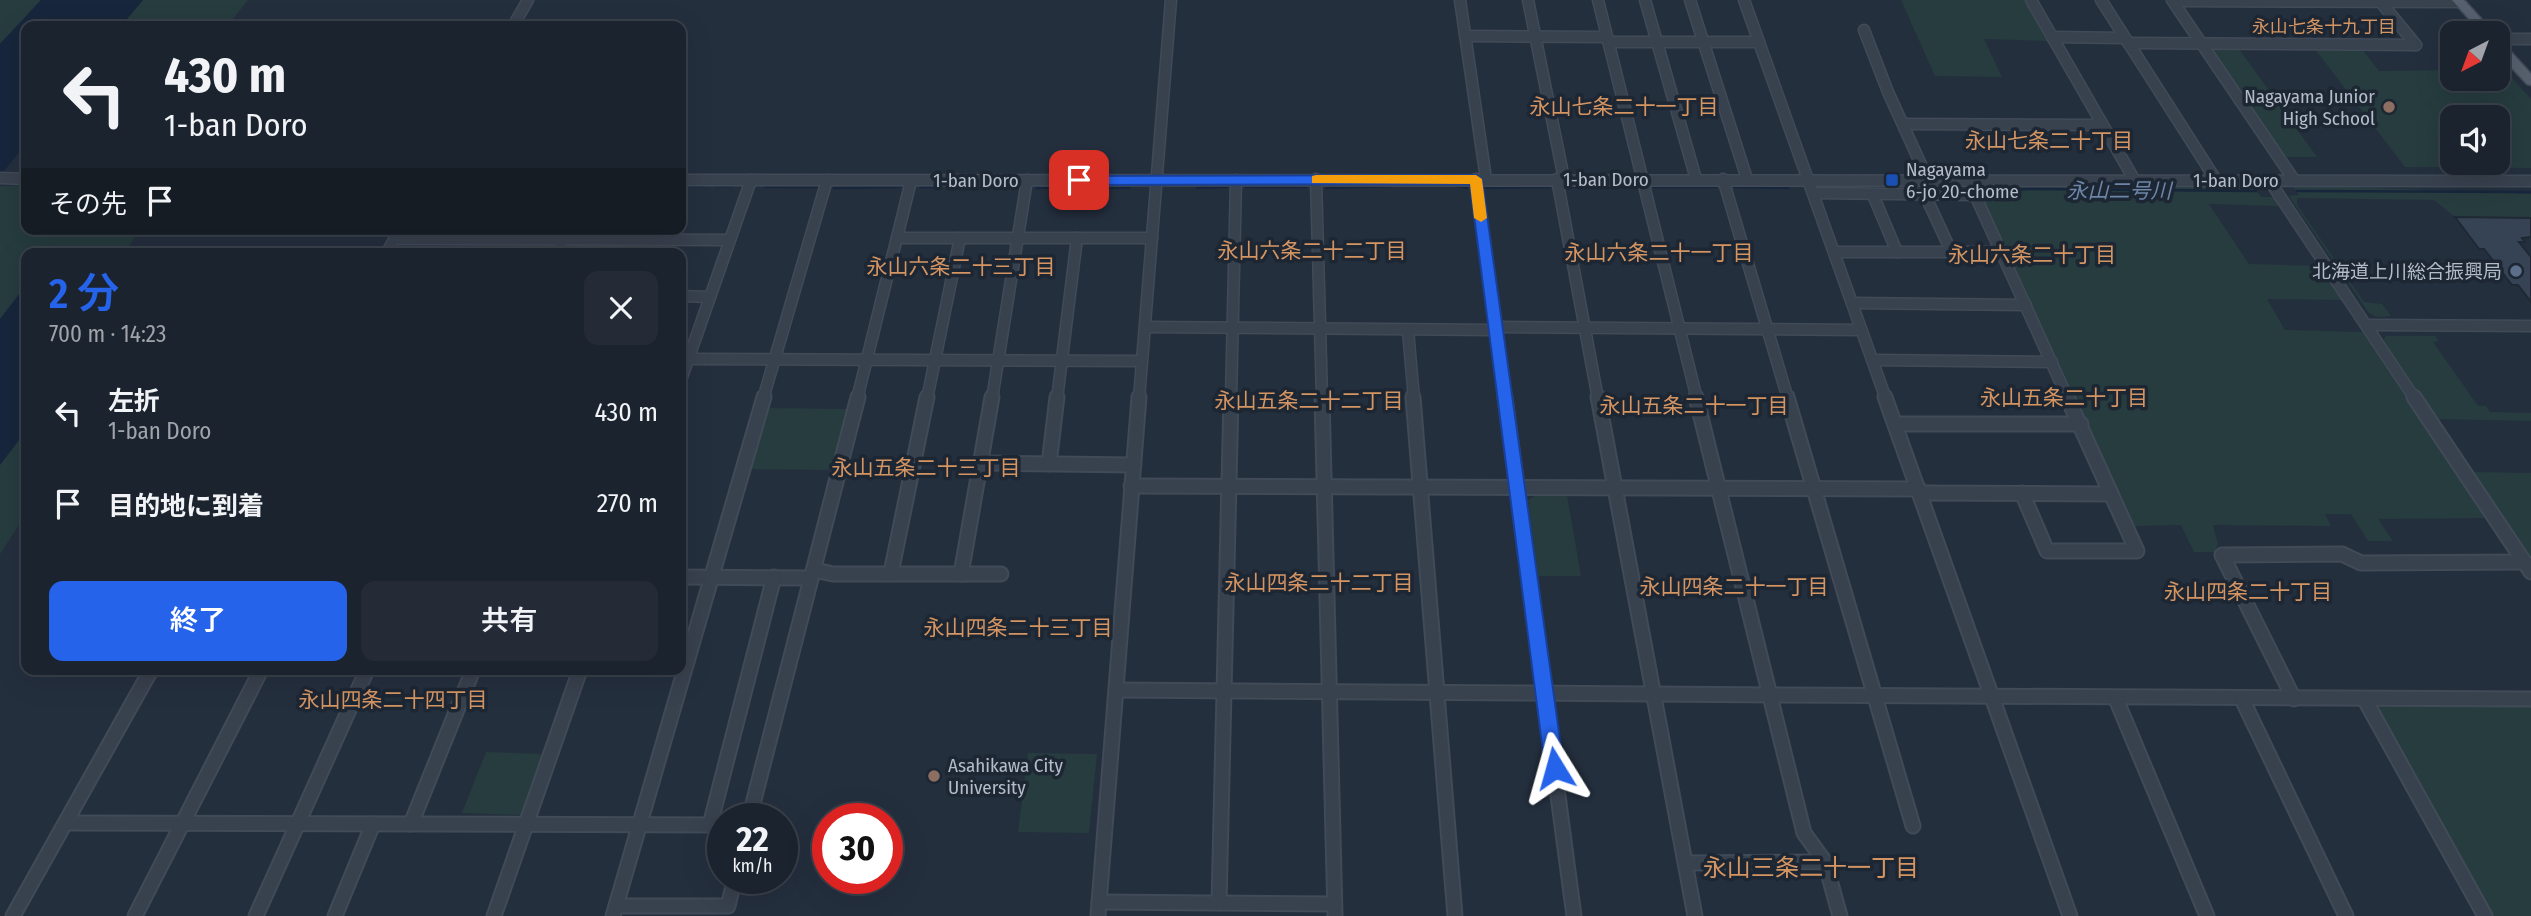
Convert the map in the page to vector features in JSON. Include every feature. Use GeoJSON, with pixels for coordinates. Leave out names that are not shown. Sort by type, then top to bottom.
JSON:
{"type":"FeatureCollection","features":[{"type":"Feature","properties":{"kind":"main road"},"geometry":{"type":"LineString","coordinates":[[2459,1],[2477,21]]}},
{"type":"Feature","properties":{"kind":"main road"},"geometry":{"type":"LineString","coordinates":[[2510,56],[2531,81]]}},
{"type":"Feature","properties":{"kind":"street"},"geometry":{"type":"LineString","coordinates":[[516,21],[528,0]]}},
{"type":"Feature","properties":{"kind":"street"},"geometry":{"type":"LineString","coordinates":[[1171,0],[1098,909],[1219,902],[1335,910],[1316,179]]}},
{"type":"Feature","properties":{"kind":"street"},"geometry":{"type":"LineString","coordinates":[[1460,0],[1481,179],[1494,328],[1574,916]]}},
{"type":"Feature","properties":{"kind":"street"},"geometry":{"type":"LineString","coordinates":[[1528,0],[1614,488],[1695,916]]}},
{"type":"Feature","properties":{"kind":"street"},"geometry":{"type":"LineString","coordinates":[[1598,0],[1804,833],[1825,862],[1840,916]]}},
{"type":"Feature","properties":{"kind":"street"},"geometry":{"type":"LineString","coordinates":[[1645,0],[1696,179]]}},
{"type":"Feature","properties":{"kind":"street"},"geometry":{"type":"LineString","coordinates":[[1690,0],[1747,179]]}},
{"type":"Feature","properties":{"kind":"street"},"geometry":{"type":"LineString","coordinates":[[1744,0],[2070,916]]}},
{"type":"Feature","properties":{"kind":"street"},"geometry":{"type":"LineString","coordinates":[[2031,0],[2135,181]]}},
{"type":"Feature","properties":{"kind":"street"},"geometry":{"type":"LineString","coordinates":[[2101,0],[2216,180]]}},
{"type":"Feature","properties":{"kind":"street"},"geometry":{"type":"LineString","coordinates":[[2173,1],[2459,1]]}},
{"type":"Feature","properties":{"kind":"street"},"geometry":{"type":"LineString","coordinates":[[2173,1],[2294,180]]}},
{"type":"Feature","properties":{"kind":"street"},"geometry":{"type":"LineString","coordinates":[[2052,37],[2202,44],[2417,45],[2380,1]]}},
{"type":"Feature","properties":{"kind":"street"},"geometry":{"type":"LineString","coordinates":[[1864,30],[1928,180]]}},
{"type":"Feature","properties":{"kind":"street"},"geometry":{"type":"LineString","coordinates":[[1466,36],[1759,42]]}},
{"type":"Feature","properties":{"kind":"street"},"geometry":{"type":"LineString","coordinates":[[2510,40],[2531,39]]}},
{"type":"Feature","properties":{"kind":"street"},"geometry":{"type":"LineString","coordinates":[[1904,124],[2102,125]]}},
{"type":"Feature","properties":{"kind":"street"},"geometry":{"type":"LineString","coordinates":[[0,178],[21,178]]}},
{"type":"Feature","properties":{"kind":"street","name":"1-ban Doro"},"geometry":{"type":"LineString","coordinates":[[686,180],[2531,181]]}},
{"type":"Feature","properties":{"kind":"street"},"geometry":{"type":"LineString","coordinates":[[686,354],[710,297],[751,180]]}},
{"type":"Feature","properties":{"kind":"street"},"geometry":{"type":"LineString","coordinates":[[686,643],[712,577],[827,180]]}},
{"type":"Feature","properties":{"kind":"street"},"geometry":{"type":"LineString","coordinates":[[961,574],[982,463],[1027,180]]}},
{"type":"Feature","properties":{"kind":"street"},"geometry":{"type":"LineString","coordinates":[[1219,902],[1236,180]]}},
{"type":"Feature","properties":{"kind":"street"},"geometry":{"type":"LineString","coordinates":[[1723,180],[1913,826]]}},
{"type":"Feature","properties":{"kind":"street"},"geometry":{"type":"LineString","coordinates":[[2269,180],[2528,567]]}},
{"type":"Feature","properties":{"kind":"street"},"geometry":{"type":"LineString","coordinates":[[753,803],[911,181]]}},
{"type":"Feature","properties":{"kind":"street"},"geometry":{"type":"LineString","coordinates":[[1814,193],[1975,195],[2137,551],[2047,551],[2022,494]]}},
{"type":"Feature","properties":{"kind":"street"},"geometry":{"type":"LineString","coordinates":[[1873,195],[1897,252]]}},
{"type":"Feature","properties":{"kind":"street"},"geometry":{"type":"LineString","coordinates":[[1926,195],[1952,253]]}},
{"type":"Feature","properties":{"kind":"street"},"geometry":{"type":"LineString","coordinates":[[593,235],[730,240]]}},
{"type":"Feature","properties":{"kind":"street"},"geometry":{"type":"LineString","coordinates":[[897,238],[1152,239]]}},
{"type":"Feature","properties":{"kind":"street"},"geometry":{"type":"LineString","coordinates":[[891,573],[960,238]]}},
{"type":"Feature","properties":{"kind":"street"},"geometry":{"type":"LineString","coordinates":[[1049,464],[1077,238]]}},
{"type":"Feature","properties":{"kind":"street"},"geometry":{"type":"LineString","coordinates":[[1834,252],[2001,252]]}},
{"type":"Feature","properties":{"kind":"street"},"geometry":{"type":"LineString","coordinates":[[686,296],[710,297]]}},
{"type":"Feature","properties":{"kind":"street"},"geometry":{"type":"LineString","coordinates":[[1853,303],[2026,305]]}},
{"type":"Feature","properties":{"kind":"street"},"geometry":{"type":"LineString","coordinates":[[2367,325],[2531,326]]}},
{"type":"Feature","properties":{"kind":"street"},"geometry":{"type":"LineString","coordinates":[[1145,327],[1861,330]]}},
{"type":"Feature","properties":{"kind":"street"},"geometry":{"type":"LineString","coordinates":[[1408,330],[1455,916]]}},
{"type":"Feature","properties":{"kind":"street"},"geometry":{"type":"LineString","coordinates":[[686,359],[1142,361]]}},
{"type":"Feature","properties":{"kind":"street"},"geometry":{"type":"LineString","coordinates":[[1872,360],[2052,362]]}},
{"type":"Feature","properties":{"kind":"street"},"geometry":{"type":"LineString","coordinates":[[1895,424],[2081,424]]}},
{"type":"Feature","properties":{"kind":"street"},"geometry":{"type":"LineString","coordinates":[[982,463],[1134,465]]}},
{"type":"Feature","properties":{"kind":"street"},"geometry":{"type":"LineString","coordinates":[[1131,486],[1815,488],[2111,494]]}},
{"type":"Feature","properties":{"kind":"street"},"geometry":{"type":"LineString","coordinates":[[2294,699],[2222,555],[2342,554],[2361,563],[2528,567]]}},
{"type":"Feature","properties":{"kind":"street"},"geometry":{"type":"LineString","coordinates":[[686,577],[774,577],[833,573],[1001,574]]}},
{"type":"Feature","properties":{"kind":"street"},"geometry":{"type":"LineString","coordinates":[[722,803],[774,577]]}},
{"type":"Feature","properties":{"kind":"street"},"geometry":{"type":"LineString","coordinates":[[13,916],[148,675]]}},
{"type":"Feature","properties":{"kind":"street"},"geometry":{"type":"LineString","coordinates":[[135,916],[258,675]]}},
{"type":"Feature","properties":{"kind":"street"},"geometry":{"type":"LineString","coordinates":[[256,916],[365,675]]}},
{"type":"Feature","properties":{"kind":"street"},"geometry":{"type":"LineString","coordinates":[[411,824],[472,675]]}},
{"type":"Feature","properties":{"kind":"street"},"geometry":{"type":"LineString","coordinates":[[494,916],[578,675]]}},
{"type":"Feature","properties":{"kind":"street"},"geometry":{"type":"LineString","coordinates":[[678,675],[615,911],[728,906],[731,894]]}},
{"type":"Feature","properties":{"kind":"street"},"geometry":{"type":"LineString","coordinates":[[1116,690],[1545,694],[1653,692],[2116,699],[2531,699]]}},
{"type":"Feature","properties":{"kind":"street"},"geometry":{"type":"LineString","coordinates":[[2116,699],[2207,916]]}},
{"type":"Feature","properties":{"kind":"street"},"geometry":{"type":"LineString","coordinates":[[2242,699],[2346,916]]}},
{"type":"Feature","properties":{"kind":"street"},"geometry":{"type":"LineString","coordinates":[[2365,700],[2485,916]]}},
{"type":"Feature","properties":{"kind":"street"},"geometry":{"type":"LineString","coordinates":[[66,823],[707,825]]}},
{"type":"Feature","properties":{"kind":"street"},"geometry":{"type":"LineString","coordinates":[[335,916],[373,824]]}},
{"type":"Feature","properties":{"kind":"street"},"geometry":{"type":"LineString","coordinates":[[1686,863],[1825,862]]}},
{"type":"Feature","properties":{"kind":"green space"},"geometry":{"type":"Polygon","coordinates":[[[0,0],[41,0],[21,21],[0,44],[0,0]]]}},
{"type":"Feature","properties":{"kind":"green space"},"geometry":{"type":"Polygon","coordinates":[[[143,0],[248,0],[231,21],[125,21],[143,0]]]}},
{"type":"Feature","properties":{"kind":"green space"},"geometry":{"type":"Polygon","coordinates":[[[1901,0],[2024,0],[2047,41],[1984,39],[2002,77],[1935,76],[1901,0]]]}},
{"type":"Feature","properties":{"kind":"green space"},"geometry":{"type":"Polygon","coordinates":[[[2214,49],[2239,49],[2317,157],[2283,157],[2212,52],[2214,49]]]}},
{"type":"Feature","properties":{"kind":"green space"},"geometry":{"type":"Polygon","coordinates":[[[2315,49],[2362,49],[2379,71],[2440,70],[2440,91],[2510,91],[2510,76],[2531,99],[2531,168],[2510,168],[2510,105],[2440,105],[2440,167],[2405,167],[2315,49]]]}},
{"type":"Feature","properties":{"kind":"green space"},"geometry":{"type":"Polygon","coordinates":[[[2292,185],[2531,194],[2531,218],[2455,217],[2434,200],[2297,198],[2297,205],[2364,302],[2382,304],[2391,316],[2377,317],[2369,313],[2289,196],[2299,195],[2292,185]]]}},
{"type":"Feature","properties":{"kind":"green space"},"geometry":{"type":"Polygon","coordinates":[[[0,186],[21,186],[21,235],[137,235],[127,248],[21,248],[21,522],[0,554],[0,186]]]}},
{"type":"Feature","properties":{"kind":"green space"},"geometry":{"type":"Polygon","coordinates":[[[1972,186],[2254,187],[2261,197],[2274,197],[2279,206],[2209,204],[2249,264],[2320,266],[2342,300],[2267,299],[2285,330],[2364,332],[2485,518],[2378,519],[2393,541],[2368,541],[2351,514],[2325,514],[2331,526],[2213,525],[2218,544],[2215,552],[2194,552],[2181,525],[2130,526],[1972,186]]]}},
{"type":"Feature","properties":{"kind":"green space"},"geometry":{"type":"Polygon","coordinates":[[[2386,336],[2435,336],[2439,341],[2433,342],[2478,406],[2486,406],[2490,412],[2531,413],[2531,421],[2434,419],[2383,340],[2386,336]]]}},
{"type":"Feature","properties":{"kind":"green space"},"geometry":{"type":"Polygon","coordinates":[[[767,408],[847,409],[832,470],[748,469],[767,408]]]}},
{"type":"Feature","properties":{"kind":"green space"},"geometry":{"type":"Polygon","coordinates":[[[2472,472],[2531,473],[2531,560],[2472,472]]]}},
{"type":"Feature","properties":{"kind":"green space"},"geometry":{"type":"Polygon","coordinates":[[[1536,495],[1567,495],[1581,576],[1538,576],[1528,500],[1536,495]]]}},
{"type":"Feature","properties":{"kind":"green space"},"geometry":{"type":"Polygon","coordinates":[[[2374,705],[2531,706],[2531,916],[2488,916],[2374,705]]]}},
{"type":"Feature","properties":{"kind":"green space"},"geometry":{"type":"Polygon","coordinates":[[[486,752],[543,754],[521,815],[462,813],[486,752]]]}},
{"type":"Feature","properties":{"kind":"green space"},"geometry":{"type":"Polygon","coordinates":[[[1028,753],[1097,754],[1089,833],[1018,832],[1028,753]]]}},
{"type":"Feature","properties":{"kind":"water"},"geometry":{"type":"Polygon","coordinates":[[[41,0],[143,0],[125,21],[21,21],[41,0]]]}},
{"type":"Feature","properties":{"kind":"water"},"geometry":{"type":"Polygon","coordinates":[[[21,21],[21,150],[0,176],[0,44],[21,21]]]}},
{"type":"Feature","properties":{"kind":"water"},"geometry":{"type":"Polygon","coordinates":[[[21,292],[21,438],[0,465],[0,319],[21,292]]]}},
{"type":"Feature","properties":{"kind":"building","name":"北海道上川総合振興局"},"geometry":{"type":"Polygon","coordinates":[[[2455,217],[2531,218],[2531,237],[2522,238],[2525,242],[2519,242],[2531,257],[2531,302],[2518,285],[2512,285],[2484,249],[2479,249],[2455,217]]]}},
{"type":"Feature","properties":{"kind":"waterway","name":"永山二号川"},"geometry":{"type":"LineString","coordinates":[[1454,185],[1467,188]]}},
{"type":"Feature","properties":{"kind":"waterway","name":"永山二号川"},"geometry":{"type":"LineString","coordinates":[[686,186],[704,186]]}},
{"type":"Feature","properties":{"kind":"waterway","name":"永山二号川"},"geometry":{"type":"LineString","coordinates":[[715,186],[733,186]]}},
{"type":"Feature","properties":{"kind":"waterway","name":"永山二号川"},"geometry":{"type":"LineString","coordinates":[[1326,188],[1393,186]]}},
{"type":"Feature","properties":{"kind":"waterway","name":"永山二号川"},"geometry":{"type":"LineString","coordinates":[[765,187],[817,187]]}},
{"type":"Feature","properties":{"kind":"waterway","name":"永山二号川"},"geometry":{"type":"LineString","coordinates":[[834,188],[900,187]]}},
{"type":"Feature","properties":{"kind":"waterway","name":"永山二号川"},"geometry":{"type":"LineString","coordinates":[[921,187],[941,187]]}},
{"type":"Feature","properties":{"kind":"waterway","name":"永山二号川"},"geometry":{"type":"LineString","coordinates":[[958,187],[973,189]]}},
{"type":"Feature","properties":{"kind":"waterway","name":"永山二号川"},"geometry":{"type":"LineString","coordinates":[[1197,188],[1228,187]]}},
{"type":"Feature","properties":{"kind":"waterway","name":"永山二号川"},"geometry":{"type":"LineString","coordinates":[[1246,187],[1306,187]]}},
{"type":"Feature","properties":{"kind":"waterway","name":"永山二号川"},"geometry":{"type":"LineString","coordinates":[[1485,188],[1550,187]]}},
{"type":"Feature","properties":{"kind":"waterway","name":"永山二号川"},"geometry":{"type":"LineString","coordinates":[[1568,187],[1632,187]]}},
{"type":"Feature","properties":{"kind":"waterway","name":"永山二号川"},"geometry":{"type":"LineString","coordinates":[[1654,187],[1716,187]]}},
{"type":"Feature","properties":{"kind":"waterway","name":"永山二号川"},"geometry":{"type":"LineString","coordinates":[[1734,187],[1788,188]]}},
{"type":"Feature","properties":{"kind":"waterway","name":"永山二号川"},"geometry":{"type":"LineString","coordinates":[[995,188],[1019,188]]}},
{"type":"Feature","properties":{"kind":"waterway","name":"永山二号川"},"geometry":{"type":"LineString","coordinates":[[1037,188],[1047,188]]}},
{"type":"Feature","properties":{"kind":"waterway","name":"永山二号川"},"geometry":{"type":"LineString","coordinates":[[1060,188],[1088,188]]}},
{"type":"Feature","properties":{"kind":"waterway","name":"永山二号川"},"geometry":{"type":"LineString","coordinates":[[1103,188],[1129,188]]}},
{"type":"Feature","properties":{"kind":"waterway","name":"永山二号川"},"geometry":{"type":"LineString","coordinates":[[1856,188],[1890,188]]}},
{"type":"Feature","properties":{"kind":"waterway","name":"永山二号川"},"geometry":{"type":"LineString","coordinates":[[1906,188],[1973,189]]}},
{"type":"Feature","properties":{"kind":"waterway","name":"永山二号川"},"geometry":{"type":"LineString","coordinates":[[1983,192],[2028,189],[2256,191]]}},
{"type":"Feature","properties":{"kind":"waterway","name":"永山二号川"},"geometry":{"type":"LineString","coordinates":[[2297,191],[2531,192]]}},
{"type":"Feature","properties":{"kind":"slow traffic"},"geometry":{"type":"LineString","coordinates":[[1316,179],[1476,179],[1481,218]]}},
{"type":"Feature","properties":{"kind":"place","name":"Nagayama Junior High School"},"geometry":{"type":"Point","coordinates":[2389,107]}},
{"type":"Feature","properties":{"kind":"place","name":"Nagayama 6-jo 20-chome"},"geometry":{"type":"Point","coordinates":[1892,180]}},
{"type":"Feature","properties":{"kind":"place","name":"北海道上川総合振興局"},"geometry":{"type":"Point","coordinates":[2516,271]}},
{"type":"Feature","properties":{"kind":"place","name":"Asahikawa City University"},"geometry":{"type":"Point","coordinates":[934,776]}},
{"type":"Feature","properties":{"kind":"district","name":"永山七条十九丁目"},"geometry":{"type":"Point","coordinates":[2324,27]}},
{"type":"Feature","properties":{"kind":"district","name":"永山七条二十一丁目"},"geometry":{"type":"Point","coordinates":[1624,107]}},
{"type":"Feature","properties":{"kind":"district","name":"永山七条二十丁目"},"geometry":{"type":"Point","coordinates":[2049,141]}},
{"type":"Feature","properties":{"kind":"district","name":"永山六条二十二丁目"},"geometry":{"type":"Point","coordinates":[1312,251]}},
{"type":"Feature","properties":{"kind":"district","name":"永山六条二十一丁目"},"geometry":{"type":"Point","coordinates":[1659,253]}},
{"type":"Feature","properties":{"kind":"district","name":"永山六条二十丁目"},"geometry":{"type":"Point","coordinates":[2032,255]}},
{"type":"Feature","properties":{"kind":"district","name":"永山六条二十三丁目"},"geometry":{"type":"Point","coordinates":[961,267]}},
{"type":"Feature","properties":{"kind":"district","name":"永山五条二十丁目"},"geometry":{"type":"Point","coordinates":[2064,398]}},
{"type":"Feature","properties":{"kind":"district","name":"永山五条二十二丁目"},"geometry":{"type":"Point","coordinates":[1309,401]}},
{"type":"Feature","properties":{"kind":"district","name":"永山五条二十一丁目"},"geometry":{"type":"Point","coordinates":[1694,406]}},
{"type":"Feature","properties":{"kind":"district","name":"永山五条二十三丁目"},"geometry":{"type":"Point","coordinates":[926,468]}},
{"type":"Feature","properties":{"kind":"district","name":"永山四条二十二丁目"},"geometry":{"type":"Point","coordinates":[1319,583]}},
{"type":"Feature","properties":{"kind":"district","name":"永山四条二十一丁目"},"geometry":{"type":"Point","coordinates":[1734,587]}},
{"type":"Feature","properties":{"kind":"district","name":"永山四条二十丁目"},"geometry":{"type":"Point","coordinates":[2248,592]}},
{"type":"Feature","properties":{"kind":"district","name":"永山四条二十三丁目"},"geometry":{"type":"Point","coordinates":[1018,628]}},
{"type":"Feature","properties":{"kind":"district","name":"永山四条二十四丁目"},"geometry":{"type":"Point","coordinates":[393,700]}},
{"type":"Feature","properties":{"kind":"district","name":"永山三条二十一丁目"},"geometry":{"type":"Point","coordinates":[1811,868]}},
{"type":"Feature","properties":{"kind":"route"},"geometry":{"type":"LineString","coordinates":[[1079,180],[1476,179],[1555,768]]}}]}
